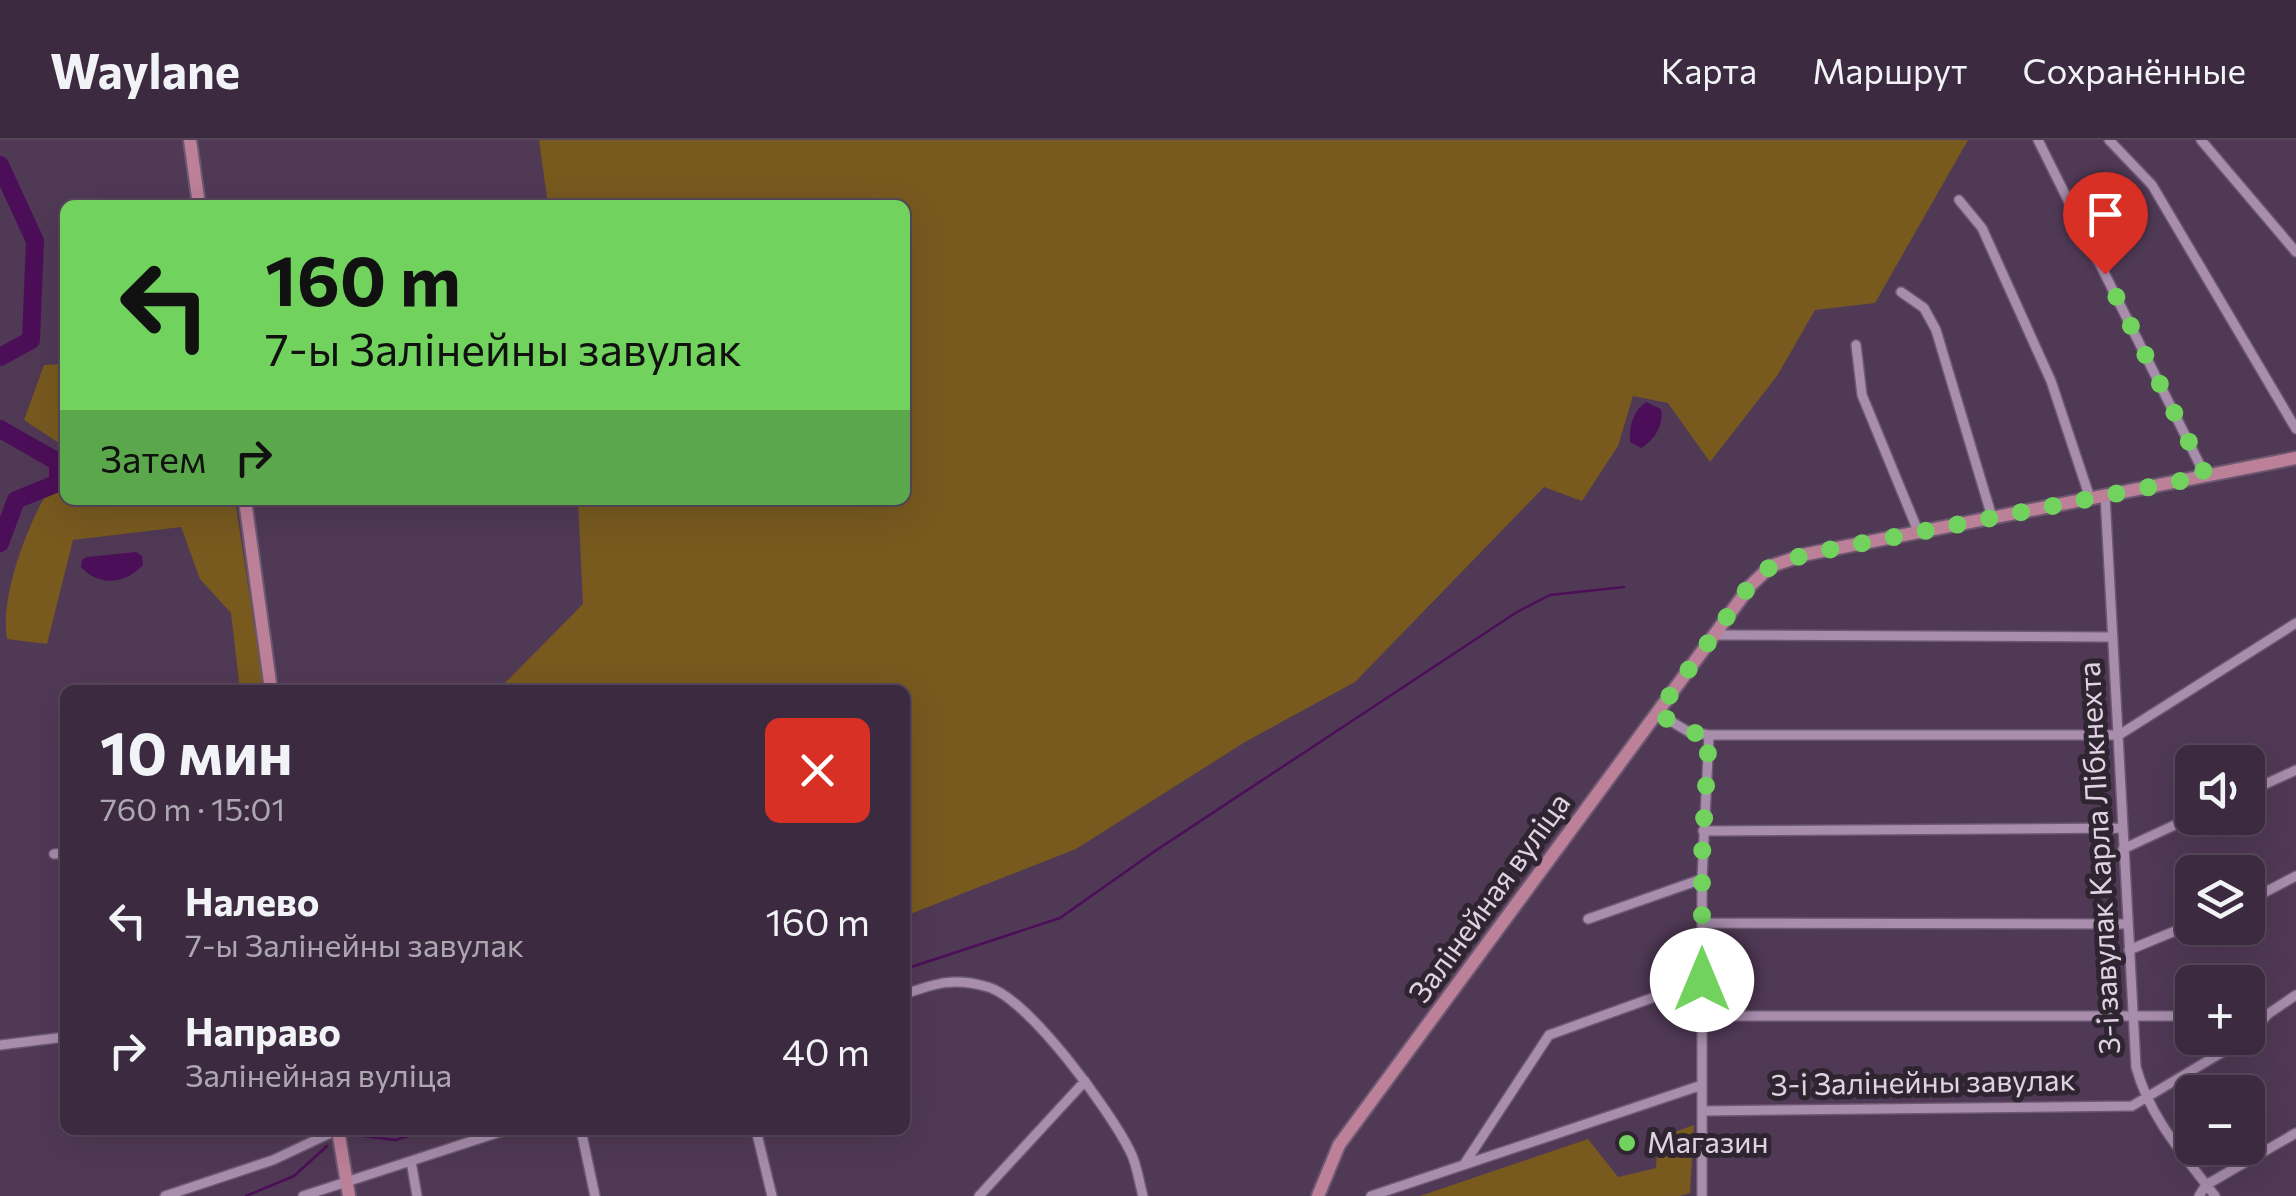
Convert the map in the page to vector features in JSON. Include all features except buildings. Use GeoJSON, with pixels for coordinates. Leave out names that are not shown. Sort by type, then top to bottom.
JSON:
{"type":"FeatureCollection","features":[{"type":"Feature","properties":{"kind":"street"},"geometry":{"type":"LineString","coordinates":[[190,140],[198,200]]}},
{"type":"Feature","properties":{"kind":"street"},"geometry":{"type":"LineString","coordinates":[[2038,140],[2206,476]]}},
{"type":"Feature","properties":{"kind":"street"},"geometry":{"type":"LineString","coordinates":[[2108,140],[2152,185],[2296,429]]}},
{"type":"Feature","properties":{"kind":"street"},"geometry":{"type":"LineString","coordinates":[[2201,140],[2296,252]]}},
{"type":"Feature","properties":{"kind":"street"},"geometry":{"type":"LineString","coordinates":[[1959,200],[1982,228],[2052,381],[2090,498]]}},
{"type":"Feature","properties":{"kind":"street"},"geometry":{"type":"LineString","coordinates":[[1901,292],[1924,308],[1936,330],[1992,517]]}},
{"type":"Feature","properties":{"kind":"street"},"geometry":{"type":"LineString","coordinates":[[1856,345],[1862,395],[1918,531]]}},
{"type":"Feature","properties":{"kind":"street","name":"Залінейная вуліца"},"geometry":{"type":"LineString","coordinates":[[1318,1196],[1339,1145],[1750,585],[1771,566],[1807,554],[1918,531],[2296,458]]}},
{"type":"Feature","properties":{"kind":"street","name":"3-і завулак Карла Лібкнехта"},"geometry":{"type":"LineString","coordinates":[[2106,495],[2136,1067],[2157,1121],[2215,1196]]}},
{"type":"Feature","properties":{"kind":"street"},"geometry":{"type":"LineString","coordinates":[[246,505],[269,685]]}},
{"type":"Feature","properties":{"kind":"street"},"geometry":{"type":"LineString","coordinates":[[1657,713],[1689,732],[1709,735],[2119,735],[2296,623]]}},
{"type":"Feature","properties":{"kind":"street"},"geometry":{"type":"LineString","coordinates":[[1713,635],[2114,636]]}},
{"type":"Feature","properties":{"kind":"street"},"geometry":{"type":"LineString","coordinates":[[1702,1196],[1702,879],[1709,735]]}},
{"type":"Feature","properties":{"kind":"street"},"geometry":{"type":"LineString","coordinates":[[2265,784],[2296,770]]}},
{"type":"Feature","properties":{"kind":"street"},"geometry":{"type":"LineString","coordinates":[[2123,849],[2175,825]]}},
{"type":"Feature","properties":{"kind":"street"},"geometry":{"type":"LineString","coordinates":[[1703,831],[2122,828]]}},
{"type":"Feature","properties":{"kind":"street"},"geometry":{"type":"LineString","coordinates":[[2265,892],[2296,876]]}},
{"type":"Feature","properties":{"kind":"street"},"geometry":{"type":"LineString","coordinates":[[1588,919],[1702,879]]}},
{"type":"Feature","properties":{"kind":"street"},"geometry":{"type":"LineString","coordinates":[[1702,923],[2128,924]]}},
{"type":"Feature","properties":{"kind":"street"},"geometry":{"type":"LineString","coordinates":[[2129,950],[2175,931]]}},
{"type":"Feature","properties":{"kind":"street"},"geometry":{"type":"LineString","coordinates":[[910,992],[945,980],[992,988],[1036,1024],[1085,1082],[1132,1152],[1143,1196]]}},
{"type":"Feature","properties":{"kind":"street"},"geometry":{"type":"LineString","coordinates":[[1465,1163],[1549,1035],[1702,980]]}},
{"type":"Feature","properties":{"kind":"street","name":"3-і Залінейны завулак"},"geometry":{"type":"LineString","coordinates":[[2265,1017],[2296,995]]}},
{"type":"Feature","properties":{"kind":"street"},"geometry":{"type":"LineString","coordinates":[[1702,1016],[2175,1016]]}},
{"type":"Feature","properties":{"kind":"street"},"geometry":{"type":"LineString","coordinates":[[0,1044],[60,1038]]}},
{"type":"Feature","properties":{"kind":"street","name":"3-і Залінейны завулак"},"geometry":{"type":"LineString","coordinates":[[1702,1111],[2132,1106],[2218,1055]]}},
{"type":"Feature","properties":{"kind":"street"},"geometry":{"type":"LineString","coordinates":[[979,1196],[1085,1082]]}},
{"type":"Feature","properties":{"kind":"street"},"geometry":{"type":"LineString","coordinates":[[1370,1196],[1702,1085]]}},
{"type":"Feature","properties":{"kind":"street"},"geometry":{"type":"LineString","coordinates":[[2199,1196],[2206,1184],[2296,1133]]}},
{"type":"Feature","properties":{"kind":"street"},"geometry":{"type":"LineString","coordinates":[[166,1196],[273,1160],[327,1135]]}},
{"type":"Feature","properties":{"kind":"street"},"geometry":{"type":"LineString","coordinates":[[339,1135],[347,1190]]}},
{"type":"Feature","properties":{"kind":"street"},"geometry":{"type":"LineString","coordinates":[[302,1196],[347,1190],[411,1161],[491,1135]]}},
{"type":"Feature","properties":{"kind":"street"},"geometry":{"type":"LineString","coordinates":[[581,1135],[595,1196]]}},
{"type":"Feature","properties":{"kind":"street"},"geometry":{"type":"LineString","coordinates":[[757,1135],[772,1196]]}},
{"type":"Feature","properties":{"kind":"street"},"geometry":{"type":"LineString","coordinates":[[411,1161],[417,1196]]}},
{"type":"Feature","properties":{"kind":"shaded area"},"geometry":{"type":"Polygon","coordinates":[[[539,140],[1968,140],[1875,303],[1815,310],[1777,376],[1710,462],[1668,403],[1633,396],[1618,446],[1582,501],[1544,487],[1355,682],[1245,742],[1076,849],[910,914],[910,685],[503,685],[583,604],[578,505],[910,505],[910,200],[547,200],[539,140]]]}},
{"type":"Feature","properties":{"kind":"shaded area"},"geometry":{"type":"Polygon","coordinates":[[[60,364],[60,444],[24,420],[44,365],[60,364]]]}},
{"type":"Feature","properties":{"kind":"shaded area"},"geometry":{"type":"Polygon","coordinates":[[[1646,402],[1661,409],[1661,420],[1654,436],[1641,448],[1630,442],[1630,430],[1635,414],[1646,402]]]}},
{"type":"Feature","properties":{"kind":"shaded area"},"geometry":{"type":"Polygon","coordinates":[[[60,490],[60,505],[236,505],[263,685],[239,685],[231,613],[200,579],[181,527],[73,540],[47,644],[7,639],[11,585],[22,546],[45,496],[60,490]]]}},
{"type":"Feature","properties":{"kind":"shaded area"},"geometry":{"type":"Polygon","coordinates":[[[136,552],[142,556],[143,565],[120,579],[96,578],[81,567],[87,557],[136,552]]]}},
{"type":"Feature","properties":{"kind":"shaded area"},"geometry":{"type":"Polygon","coordinates":[[[1694,1125],[1690,1193],[1679,1196],[1420,1196],[1588,1139],[1618,1177],[1656,1168],[1658,1138],[1694,1125]]]}},
{"type":"Feature","properties":{"kind":"waterway"},"geometry":{"type":"LineString","coordinates":[[0,165],[35,241],[31,340],[0,357]]}},
{"type":"Feature","properties":{"kind":"waterway"},"geometry":{"type":"LineString","coordinates":[[0,429],[58,462],[58,483],[16,500],[0,543]]}},
{"type":"Feature","properties":{"kind":"waterway"},"geometry":{"type":"LineString","coordinates":[[910,967],[1060,918],[1517,612],[1550,595],[1624,587]]}},
{"type":"Feature","properties":{"kind":"waterway"},"geometry":{"type":"LineString","coordinates":[[354,1135],[396,1140],[410,1135]]}},
{"type":"Feature","properties":{"kind":"waterway"},"geometry":{"type":"LineString","coordinates":[[246,1196],[294,1176],[327,1146]]}},
{"type":"Feature","properties":{"kind":"place","name":"Магазин"},"geometry":{"type":"Point","coordinates":[1627,1143]}},
{"type":"Feature","properties":{"kind":"route"},"geometry":{"type":"LineString","coordinates":[[1702,980],[1702,855],[1709,735],[1689,732],[1657,713],[1750,585],[1771,566],[1807,554],[2206,476],[2105,274]]}}]}
